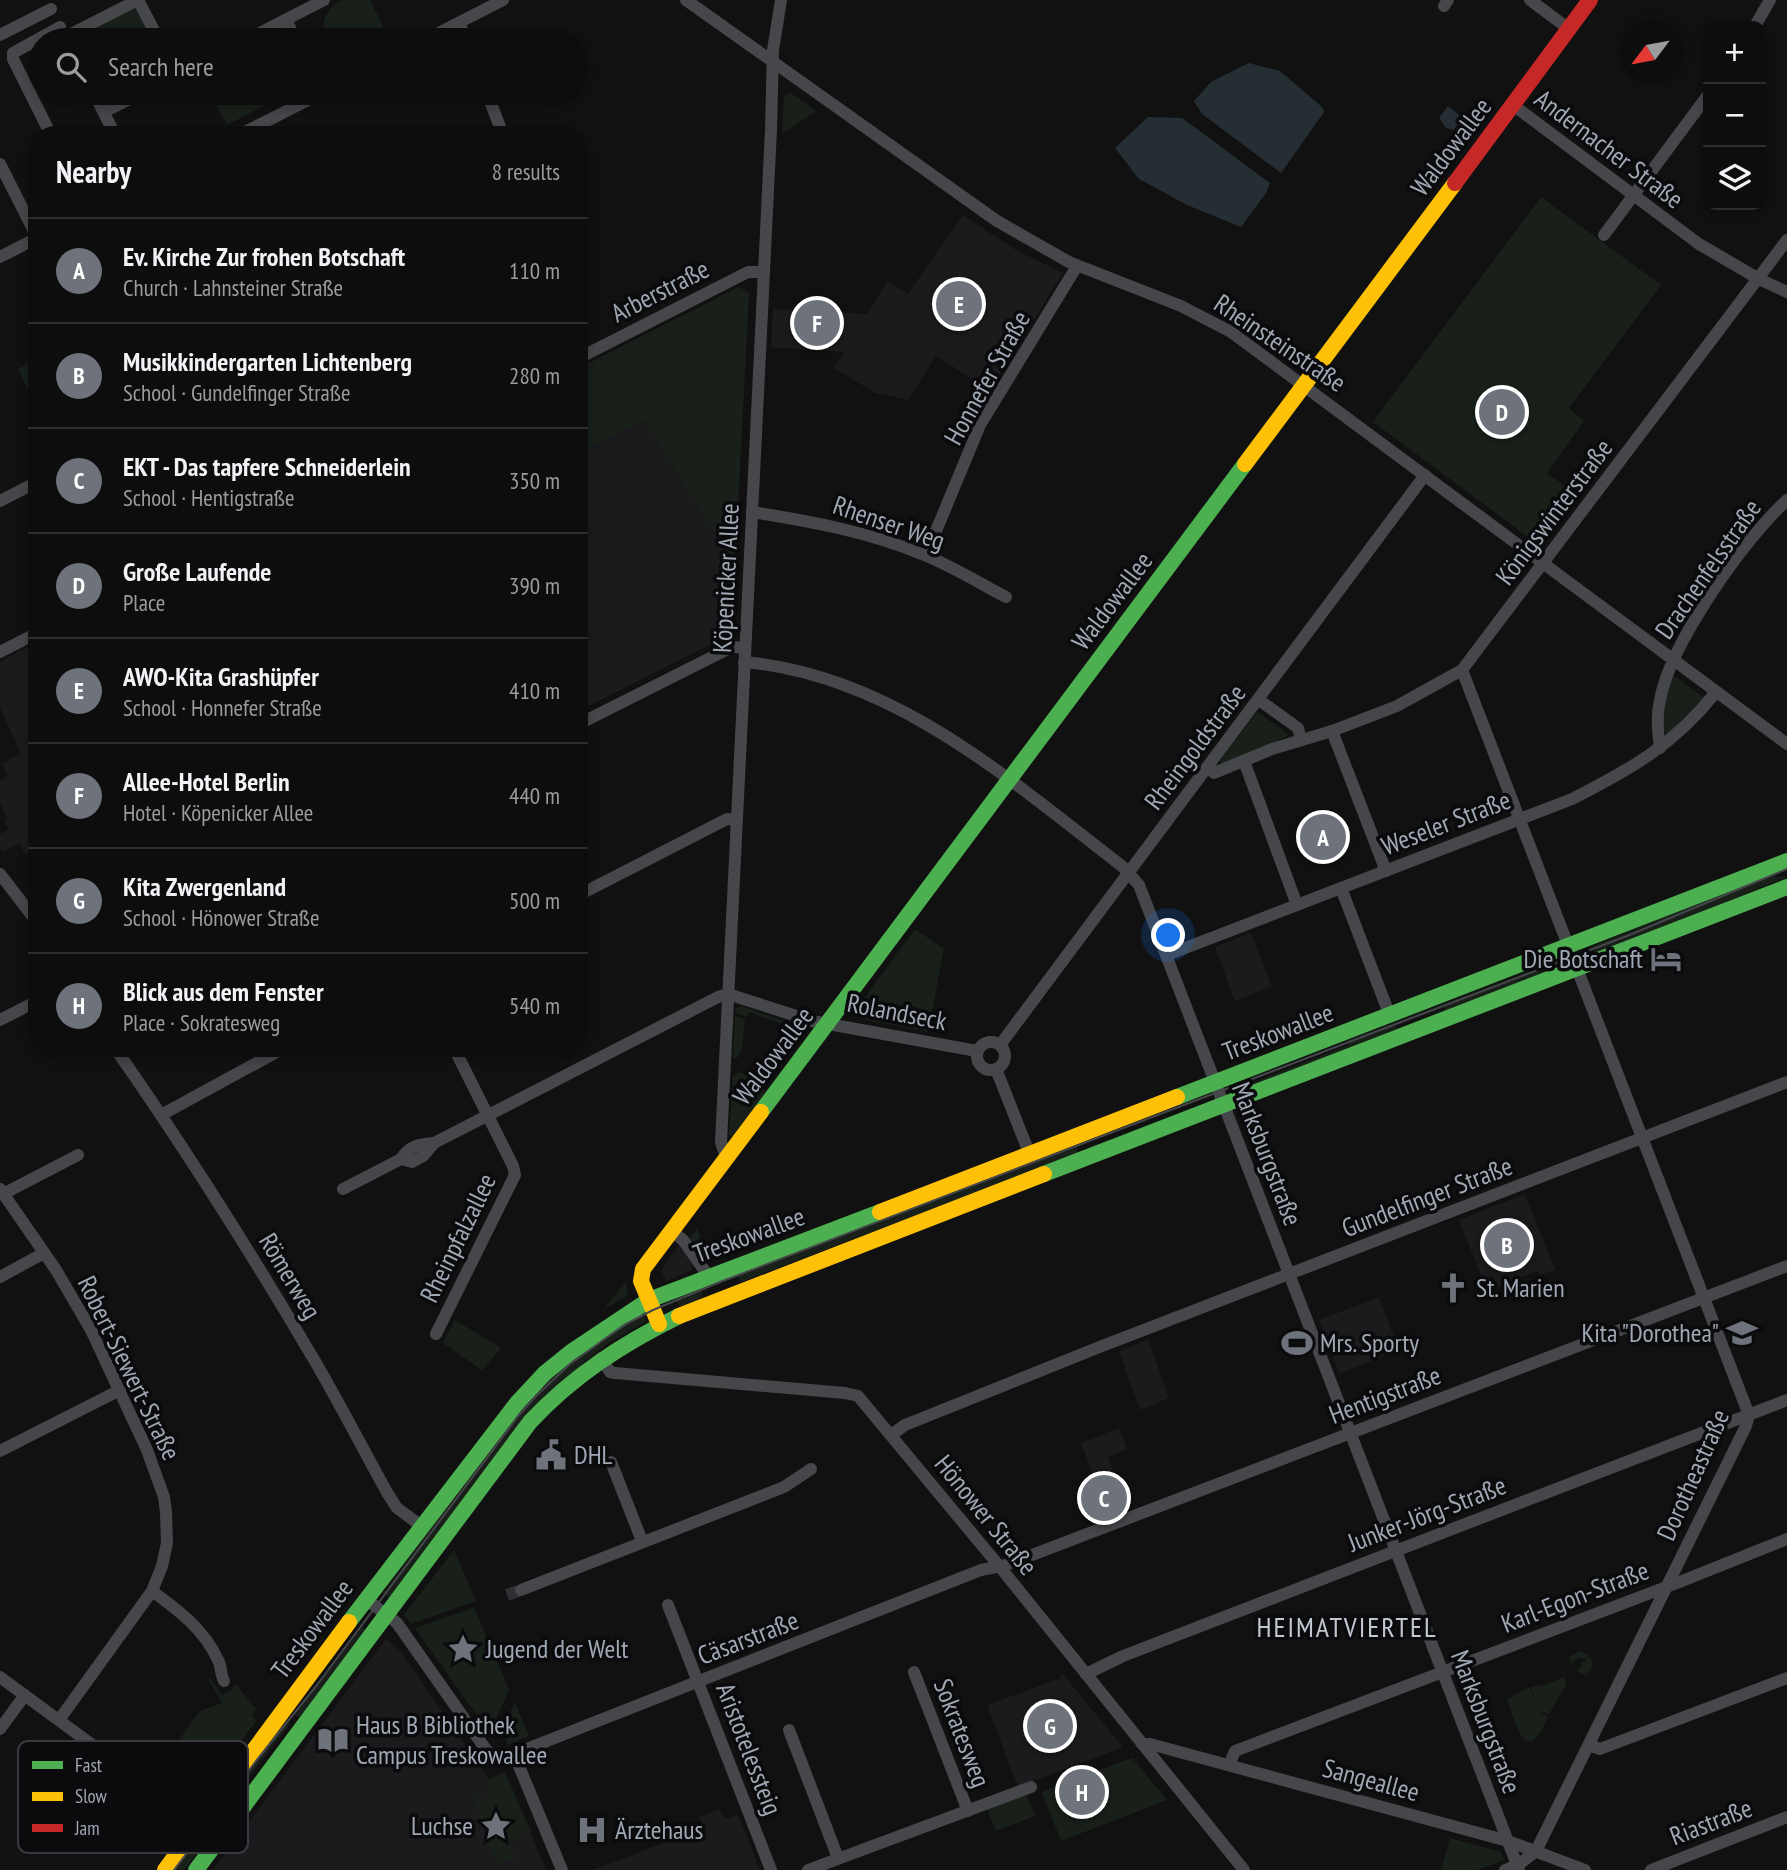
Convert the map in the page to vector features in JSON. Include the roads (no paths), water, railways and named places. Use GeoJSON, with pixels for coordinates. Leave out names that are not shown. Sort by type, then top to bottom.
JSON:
{"type":"FeatureCollection","features":[{"type":"Feature","properties":{"kind":"main road","name":"Waldowallee"},"geometry":{"type":"LineString","coordinates":[[659,1324],[641,1281],[643,1269],[1590,0]]}},
{"type":"Feature","properties":{"kind":"main road","name":"Treskowallee"},"geometry":{"type":"LineString","coordinates":[[248,1758],[366,1599],[498,1427],[538,1380],[590,1338],[649,1300],[1787,861]]}},
{"type":"Feature","properties":{"kind":"main road","name":"Treskowallee"},"geometry":{"type":"LineString","coordinates":[[248,1799],[542,1408],[562,1388],[601,1359],[659,1324],[792,1270],[1787,887]]}},
{"type":"Feature","properties":{"kind":"main road","name":"Treskowallee"},"geometry":{"type":"LineString","coordinates":[[165,1870],[178,1853]]}},
{"type":"Feature","properties":{"kind":"main road","name":"Treskowallee"},"geometry":{"type":"LineString","coordinates":[[196,1870],[208,1853]]}},
{"type":"Feature","properties":{"kind":"street"},"geometry":{"type":"LineString","coordinates":[[79,28],[138,0],[153,28]]}},
{"type":"Feature","properties":{"kind":"street"},"geometry":{"type":"LineString","coordinates":[[270,28],[324,0]]}},
{"type":"Feature","properties":{"kind":"street"},"geometry":{"type":"LineString","coordinates":[[449,28],[502,0]]}},
{"type":"Feature","properties":{"kind":"street","name":"Rheinsteinstraße"},"geometry":{"type":"LineString","coordinates":[[686,0],[997,221],[1077,266],[1181,306],[1231,332],[1787,744]]}},
{"type":"Feature","properties":{"kind":"street","name":"Köpenicker Allee"},"geometry":{"type":"LineString","coordinates":[[729,1155],[721,1145],[774,41],[781,0]]}},
{"type":"Feature","properties":{"kind":"street"},"geometry":{"type":"LineString","coordinates":[[1531,0],[1569,29]]}},
{"type":"Feature","properties":{"kind":"street"},"geometry":{"type":"LineString","coordinates":[[1758,21],[1770,0]]}},
{"type":"Feature","properties":{"kind":"street"},"geometry":{"type":"LineString","coordinates":[[0,35],[49,4],[61,28]]}},
{"type":"Feature","properties":{"kind":"street"},"geometry":{"type":"LineString","coordinates":[[286,20],[290,28]]}},
{"type":"Feature","properties":{"kind":"street"},"geometry":{"type":"LineString","coordinates":[[459,23],[461,28]]}},
{"type":"Feature","properties":{"kind":"street"},"geometry":{"type":"LineString","coordinates":[[28,48],[13,53],[13,59],[28,89]]}},
{"type":"Feature","properties":{"kind":"street"},"geometry":{"type":"LineString","coordinates":[[1604,236],[1703,102]]}},
{"type":"Feature","properties":{"kind":"street"},"geometry":{"type":"LineString","coordinates":[[36,105],[46,126]]}},
{"type":"Feature","properties":{"kind":"street"},"geometry":{"type":"LineString","coordinates":[[100,105],[109,126]]}},
{"type":"Feature","properties":{"kind":"street"},"geometry":{"type":"LineString","coordinates":[[104,112],[118,105]]}},
{"type":"Feature","properties":{"kind":"street"},"geometry":{"type":"LineString","coordinates":[[257,126],[298,105]]}},
{"type":"Feature","properties":{"kind":"street"},"geometry":{"type":"LineString","coordinates":[[492,105],[500,126]]}},
{"type":"Feature","properties":{"kind":"street","name":"Andernacher Straße"},"geometry":{"type":"LineString","coordinates":[[1513,106],[1699,244],[1786,295]]}},
{"type":"Feature","properties":{"kind":"street"},"geometry":{"type":"LineString","coordinates":[[0,164],[28,222]]}},
{"type":"Feature","properties":{"kind":"street","name":"Königswinterstraße"},"geometry":{"type":"LineString","coordinates":[[1208,768],[1214,773],[1397,706],[1462,670],[1787,240]]}},
{"type":"Feature","properties":{"kind":"street"},"geometry":{"type":"LineString","coordinates":[[0,257],[28,243]]}},
{"type":"Feature","properties":{"kind":"street","name":"Honnefer Straße"},"geometry":{"type":"LineString","coordinates":[[926,555],[980,425],[1077,266]]}},
{"type":"Feature","properties":{"kind":"street","name":"Arberstraße"},"geometry":{"type":"LineString","coordinates":[[588,354],[748,272],[764,272]]}},
{"type":"Feature","properties":{"kind":"street","name":"Rheingoldstraße"},"geometry":{"type":"LineString","coordinates":[[1000,1045],[1425,475]]}},
{"type":"Feature","properties":{"kind":"street"},"geometry":{"type":"LineString","coordinates":[[0,501],[28,487]]}},
{"type":"Feature","properties":{"kind":"street","name":"Drachenfelsstraße"},"geometry":{"type":"LineString","coordinates":[[1660,748],[1657,722],[1660,698],[1672,659],[1708,600],[1748,543],[1787,500]]}},
{"type":"Feature","properties":{"kind":"street","name":"Rhenser Weg"},"geometry":{"type":"LineString","coordinates":[[752,512],[845,529],[926,555],[1006,597]]}},
{"type":"Feature","properties":{"kind":"street"},"geometry":{"type":"LineString","coordinates":[[0,652],[28,638]]}},
{"type":"Feature","properties":{"kind":"street"},"geometry":{"type":"LineString","coordinates":[[588,719],[732,647],[744,655]]}},
{"type":"Feature","properties":{"kind":"street","name":"Marksburgstraße"},"geometry":{"type":"LineString","coordinates":[[744,655],[821,677],[885,701],[944,734],[1130,873],[1139,885],[1508,1841],[1514,1868]]}},
{"type":"Feature","properties":{"kind":"street"},"geometry":{"type":"LineString","coordinates":[[1462,670],[1577,967]]}},
{"type":"Feature","properties":{"kind":"street","name":"Weseler Straße"},"geometry":{"type":"LineString","coordinates":[[1167,956],[1572,799],[1660,748],[1696,716],[1716,692]]}},
{"type":"Feature","properties":{"kind":"street"},"geometry":{"type":"LineString","coordinates":[[1259,700],[1298,728],[1301,739]]}},
{"type":"Feature","properties":{"kind":"street"},"geometry":{"type":"LineString","coordinates":[[1332,731],[1386,871]]}},
{"type":"Feature","properties":{"kind":"street"},"geometry":{"type":"LineString","coordinates":[[1244,761],[1297,905]]}},
{"type":"Feature","properties":{"kind":"street"},"geometry":{"type":"LineString","coordinates":[[588,890],[727,819],[736,820]]}},
{"type":"Feature","properties":{"kind":"street"},"geometry":{"type":"LineString","coordinates":[[0,874],[28,910]]}},
{"type":"Feature","properties":{"kind":"street"},"geometry":{"type":"LineString","coordinates":[[1341,888],[1390,1016]]}},
{"type":"Feature","properties":{"kind":"street","name":"Dorotheastraße"},"geometry":{"type":"LineString","coordinates":[[1514,1868],[1536,1851],[1746,1426],[1749,1415],[1577,967]]}},
{"type":"Feature","properties":{"kind":"street"},"geometry":{"type":"LineString","coordinates":[[343,1189],[401,1159],[412,1162],[423,1156],[434,1143],[728,994]]}},
{"type":"Feature","properties":{"kind":"street","name":"Rolandseck"},"geometry":{"type":"LineString","coordinates":[[728,994],[812,1021],[977,1051]]}},
{"type":"Feature","properties":{"kind":"street"},"geometry":{"type":"LineString","coordinates":[[0,1020],[28,1006]]}},
{"type":"Feature","properties":{"kind":"street","name":"Rolandseck"},"geometry":{"type":"LineString","coordinates":[[1000,1045],[987,1042],[977,1051],[977,1060],[982,1067],[996,1069],[1030,1154]]}},
{"type":"Feature","properties":{"kind":"street"},"geometry":{"type":"LineString","coordinates":[[996,1069],[1002,1065],[1005,1057],[1000,1045]]}},
{"type":"Feature","properties":{"kind":"street","name":"Römerweg"},"geometry":{"type":"LineString","coordinates":[[121,1057],[233,1225],[279,1300],[388,1494],[397,1508],[423,1527]]}},
{"type":"Feature","properties":{"kind":"street"},"geometry":{"type":"LineString","coordinates":[[161,1115],[267,1057]]}},
{"type":"Feature","properties":{"kind":"street","name":"Rheinpfalzallee"},"geometry":{"type":"LineString","coordinates":[[436,1334],[514,1175],[513,1166],[459,1057]]}},
{"type":"Feature","properties":{"kind":"street","name":"Gundelfinger Straße"},"geometry":{"type":"LineString","coordinates":[[891,1435],[905,1425],[1787,1083]]}},
{"type":"Feature","properties":{"kind":"street"},"geometry":{"type":"LineString","coordinates":[[2,1191],[78,1155]]}},
{"type":"Feature","properties":{"kind":"street","name":"Robert-Siewert-Straße"},"geometry":{"type":"LineString","coordinates":[[2,1191],[78,1305],[147,1450],[164,1499],[167,1543],[152,1591],[59,1720]]}},
{"type":"Feature","properties":{"kind":"street"},"geometry":{"type":"LineString","coordinates":[[672,1231],[683,1240],[709,1277]]}},
{"type":"Feature","properties":{"kind":"street"},"geometry":{"type":"LineString","coordinates":[[0,1277],[44,1253]]}},
{"type":"Feature","properties":{"kind":"street","name":"Hentigstraße"},"geometry":{"type":"LineString","coordinates":[[1000,1567],[1787,1266]]}},
{"type":"Feature","properties":{"kind":"street","name":"Hönower Straße"},"geometry":{"type":"LineString","coordinates":[[601,1359],[610,1372],[615,1373],[855,1395],[861,1399],[1244,1870]]}},
{"type":"Feature","properties":{"kind":"street"},"geometry":{"type":"LineString","coordinates":[[0,1451],[120,1390]]}},
{"type":"Feature","properties":{"kind":"street","name":"Junker-Jörg-Straße"},"geometry":{"type":"LineString","coordinates":[[1086,1674],[1123,1656],[1787,1400]]}},
{"type":"Feature","properties":{"kind":"street"},"geometry":{"type":"LineString","coordinates":[[611,1462],[642,1541]]}},
{"type":"Feature","properties":{"kind":"street"},"geometry":{"type":"LineString","coordinates":[[521,1590],[784,1487],[811,1469]]}},
{"type":"Feature","properties":{"kind":"street","name":"Karl-Egon-Straße"},"geometry":{"type":"LineString","coordinates":[[1230,1765],[1235,1751],[1787,1539]]}},
{"type":"Feature","properties":{"kind":"street","name":"Cäsarstraße"},"geometry":{"type":"LineString","coordinates":[[514,1754],[982,1570],[1000,1567]]}},
{"type":"Feature","properties":{"kind":"street"},"geometry":{"type":"LineString","coordinates":[[152,1591],[184,1614],[204,1637],[220,1663],[220,1674],[224,1681]]}},
{"type":"Feature","properties":{"kind":"street"},"geometry":{"type":"LineString","coordinates":[[366,1599],[403,1631],[487,1751],[495,1756],[514,1754],[562,1870]]}},
{"type":"Feature","properties":{"kind":"street","name":"Aristotelessteig"},"geometry":{"type":"LineString","coordinates":[[668,1605],[771,1870]]}},
{"type":"Feature","properties":{"kind":"street","name":"Sokratesweg"},"geometry":{"type":"LineString","coordinates":[[914,1672],[968,1811]]}},
{"type":"Feature","properties":{"kind":"street"},"geometry":{"type":"LineString","coordinates":[[0,1677],[87,1741]]}},
{"type":"Feature","properties":{"kind":"street"},"geometry":{"type":"LineString","coordinates":[[1589,1745],[1600,1749],[1787,1678]]}},
{"type":"Feature","properties":{"kind":"street"},"geometry":{"type":"LineString","coordinates":[[0,1729],[24,1695]]}},
{"type":"Feature","properties":{"kind":"street"},"geometry":{"type":"LineString","coordinates":[[789,1730],[838,1858]]}},
{"type":"Feature","properties":{"kind":"street","name":"Sangeallee"},"geometry":{"type":"LineString","coordinates":[[1142,1744],[1230,1765],[1508,1841],[1585,1870]]}},
{"type":"Feature","properties":{"kind":"street","name":"Sokratesweg"},"geometry":{"type":"LineString","coordinates":[[808,1870],[1031,1787]]}},
{"type":"Feature","properties":{"kind":"street","name":"Riastraße"},"geometry":{"type":"LineString","coordinates":[[1651,1870],[1787,1817]]}},
{"type":"Feature","properties":{"kind":"tunnel"},"geometry":{"type":"LineString","coordinates":[[507,1595],[521,1590]]}},
{"type":"Feature","properties":{"kind":"tram line"},"geometry":{"type":"LineString","coordinates":[[248,1772],[317,1685],[519,1415],[570,1364],[624,1325],[720,1282],[1632,934],[1787,869]]}},
{"type":"Feature","properties":{"kind":"tram line"},"geometry":{"type":"LineString","coordinates":[[174,1870],[187,1853]]}},
{"type":"Feature","properties":{"kind":"place","name":"AWO-Kita Grashüpfer"},"geometry":{"type":"Point","coordinates":[959,304]}},
{"type":"Feature","properties":{"kind":"place","name":"Allee-Hotel Berlin"},"geometry":{"type":"Point","coordinates":[817,323]}},
{"type":"Feature","properties":{"kind":"place","name":"Große Laufende"},"geometry":{"type":"Point","coordinates":[1502,412]}},
{"type":"Feature","properties":{"kind":"place","name":"Ev. Kirche Zur frohen Botschaft"},"geometry":{"type":"Point","coordinates":[1323,837]}},
{"type":"Feature","properties":{"kind":"place","name":"Die Botschaft"},"geometry":{"type":"Point","coordinates":[1666,959]}},
{"type":"Feature","properties":{"kind":"place","name":"Musikkindergarten Lichtenberg"},"geometry":{"type":"Point","coordinates":[1507,1245]}},
{"type":"Feature","properties":{"kind":"place","name":"St. Marien"},"geometry":{"type":"Point","coordinates":[1453,1288]}},
{"type":"Feature","properties":{"kind":"place","name":"Kita \"Dorothea\""},"geometry":{"type":"Point","coordinates":[1742,1333]}},
{"type":"Feature","properties":{"kind":"place","name":"Mrs. Sporty"},"geometry":{"type":"Point","coordinates":[1297,1343]}},
{"type":"Feature","properties":{"kind":"place","name":"DHL"},"geometry":{"type":"Point","coordinates":[551,1455]}},
{"type":"Feature","properties":{"kind":"place","name":"EKT - Das tapfere Schneiderlein"},"geometry":{"type":"Point","coordinates":[1104,1498]}},
{"type":"Feature","properties":{"kind":"place","name":"Jugend der Welt"},"geometry":{"type":"Point","coordinates":[463,1649]}},
{"type":"Feature","properties":{"kind":"place","name":"Kita Zwergenland"},"geometry":{"type":"Point","coordinates":[1050,1726]}},
{"type":"Feature","properties":{"kind":"place","name":"Haus B Bibliothek Campus Treskowallee"},"geometry":{"type":"Point","coordinates":[333,1740]}},
{"type":"Feature","properties":{"kind":"place","name":"Blick aus dem Fenster"},"geometry":{"type":"Point","coordinates":[1082,1792]}},
{"type":"Feature","properties":{"kind":"place","name":"Luchse"},"geometry":{"type":"Point","coordinates":[496,1826]}},
{"type":"Feature","properties":{"kind":"place","name":"Ärztehaus"},"geometry":{"type":"Point","coordinates":[592,1830]}},
{"type":"Feature","properties":{"kind":"district","name":"HEIMATVIERTEL"},"geometry":{"type":"Point","coordinates":[1347,1627]}}]}
